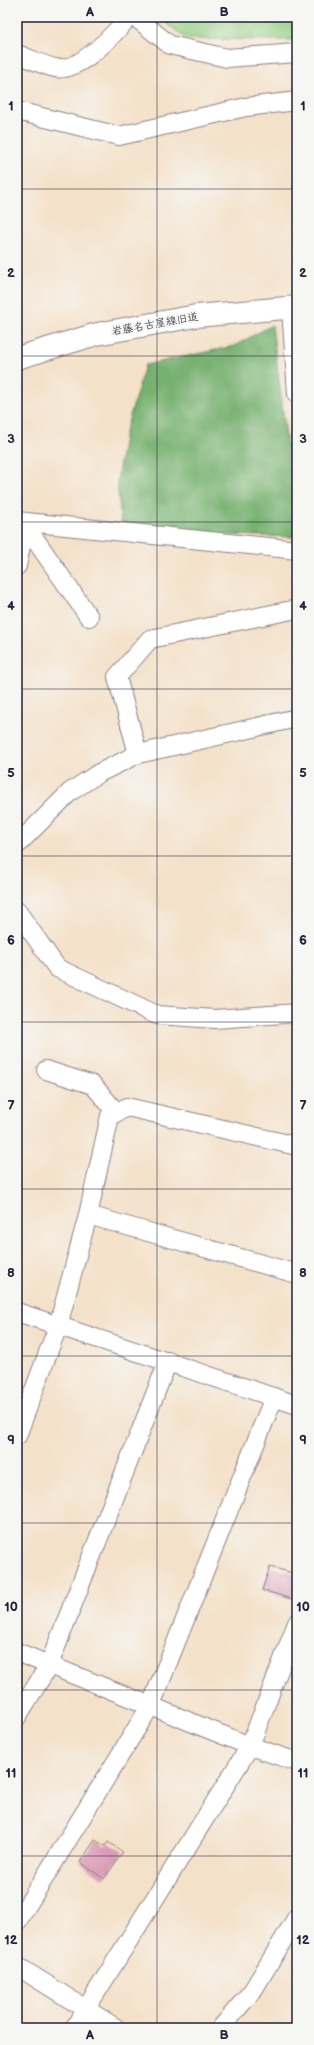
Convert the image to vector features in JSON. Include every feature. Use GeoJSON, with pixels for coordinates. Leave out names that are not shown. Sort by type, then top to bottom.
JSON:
{"type":"FeatureCollection","features":[{"type":"Feature","properties":{"kind":"street"},"geometry":{"type":"LineString","coordinates":[[17,54],[56,68],[80,63],[111,37],[129,17]]}},
{"type":"Feature","properties":{"kind":"street"},"geometry":{"type":"LineString","coordinates":[[135,17],[170,45],[227,58],[297,53]]}},
{"type":"Feature","properties":{"kind":"street"},"geometry":{"type":"LineString","coordinates":[[17,111],[119,136],[246,107],[297,101]]}},
{"type":"Feature","properties":{"kind":"street"},"geometry":{"type":"LineString","coordinates":[[294,308],[297,394]]}},
{"type":"Feature","properties":{"kind":"street","name":"岩藤名古屋線旧道"},"geometry":{"type":"LineString","coordinates":[[17,358],[97,334],[196,316],[294,308]]}},
{"type":"Feature","properties":{"kind":"street"},"geometry":{"type":"LineString","coordinates":[[23,524],[297,550]]}},
{"type":"Feature","properties":{"kind":"street"},"geometry":{"type":"LineString","coordinates":[[17,566],[23,536],[23,524]]}},
{"type":"Feature","properties":{"kind":"street"},"geometry":{"type":"LineString","coordinates":[[23,524],[89,617]]}},
{"type":"Feature","properties":{"kind":"street"},"geometry":{"type":"LineString","coordinates":[[138,754],[116,677],[150,638],[297,608]]}},
{"type":"Feature","properties":{"kind":"street"},"geometry":{"type":"LineString","coordinates":[[17,845],[70,792],[99,773],[138,754],[297,718]]}},
{"type":"Feature","properties":{"kind":"street"},"geometry":{"type":"LineString","coordinates":[[17,911],[57,968],[157,1016],[215,1018],[297,1013]]}},
{"type":"Feature","properties":{"kind":"street"},"geometry":{"type":"LineString","coordinates":[[46,1070],[93,1085],[116,1112]]}},
{"type":"Feature","properties":{"kind":"street"},"geometry":{"type":"LineString","coordinates":[[17,1436],[58,1326],[88,1215],[110,1116],[127,1107],[297,1146]]}},
{"type":"Feature","properties":{"kind":"street"},"geometry":{"type":"LineString","coordinates":[[88,1215],[297,1274]]}},
{"type":"Feature","properties":{"kind":"street"},"geometry":{"type":"LineString","coordinates":[[17,1312],[297,1405]]}},
{"type":"Feature","properties":{"kind":"street"},"geometry":{"type":"LineString","coordinates":[[17,1717],[49,1665],[168,1361]]}},
{"type":"Feature","properties":{"kind":"street"},"geometry":{"type":"LineString","coordinates":[[17,1922],[150,1704],[274,1397]]}},
{"type":"Feature","properties":{"kind":"street"},"geometry":{"type":"LineString","coordinates":[[74,2028],[250,1746],[297,1623]]}},
{"type":"Feature","properties":{"kind":"street"},"geometry":{"type":"LineString","coordinates":[[17,1652],[150,1704],[250,1746],[297,1762]]}},
{"type":"Feature","properties":{"kind":"street"},"geometry":{"type":"LineString","coordinates":[[221,2028],[253,1990],[297,1917]]}},
{"type":"Feature","properties":{"kind":"street"},"geometry":{"type":"LineString","coordinates":[[17,1966],[116,2028]]}},
{"type":"Feature","properties":{"kind":"green space"},"geometry":{"type":"Polygon","coordinates":[[[158,17],[297,17],[297,40],[187,39],[158,17]]]}},
{"type":"Feature","properties":{"kind":"green space"},"geometry":{"type":"Polygon","coordinates":[[[272,325],[293,492],[294,537],[196,534],[121,523],[117,481],[124,436],[145,365],[234,346],[272,325]]]}},
{"type":"Feature","properties":{"kind":"building"},"geometry":{"type":"Polygon","coordinates":[[[270,1567],[297,1574],[297,1582],[292,1599],[262,1590],[270,1567]]]}},
{"type":"Feature","properties":{"kind":"building"},"geometry":{"type":"Polygon","coordinates":[[[95,1840],[105,1846],[108,1842],[123,1852],[104,1879],[80,1862],[95,1840]]]}}]}
